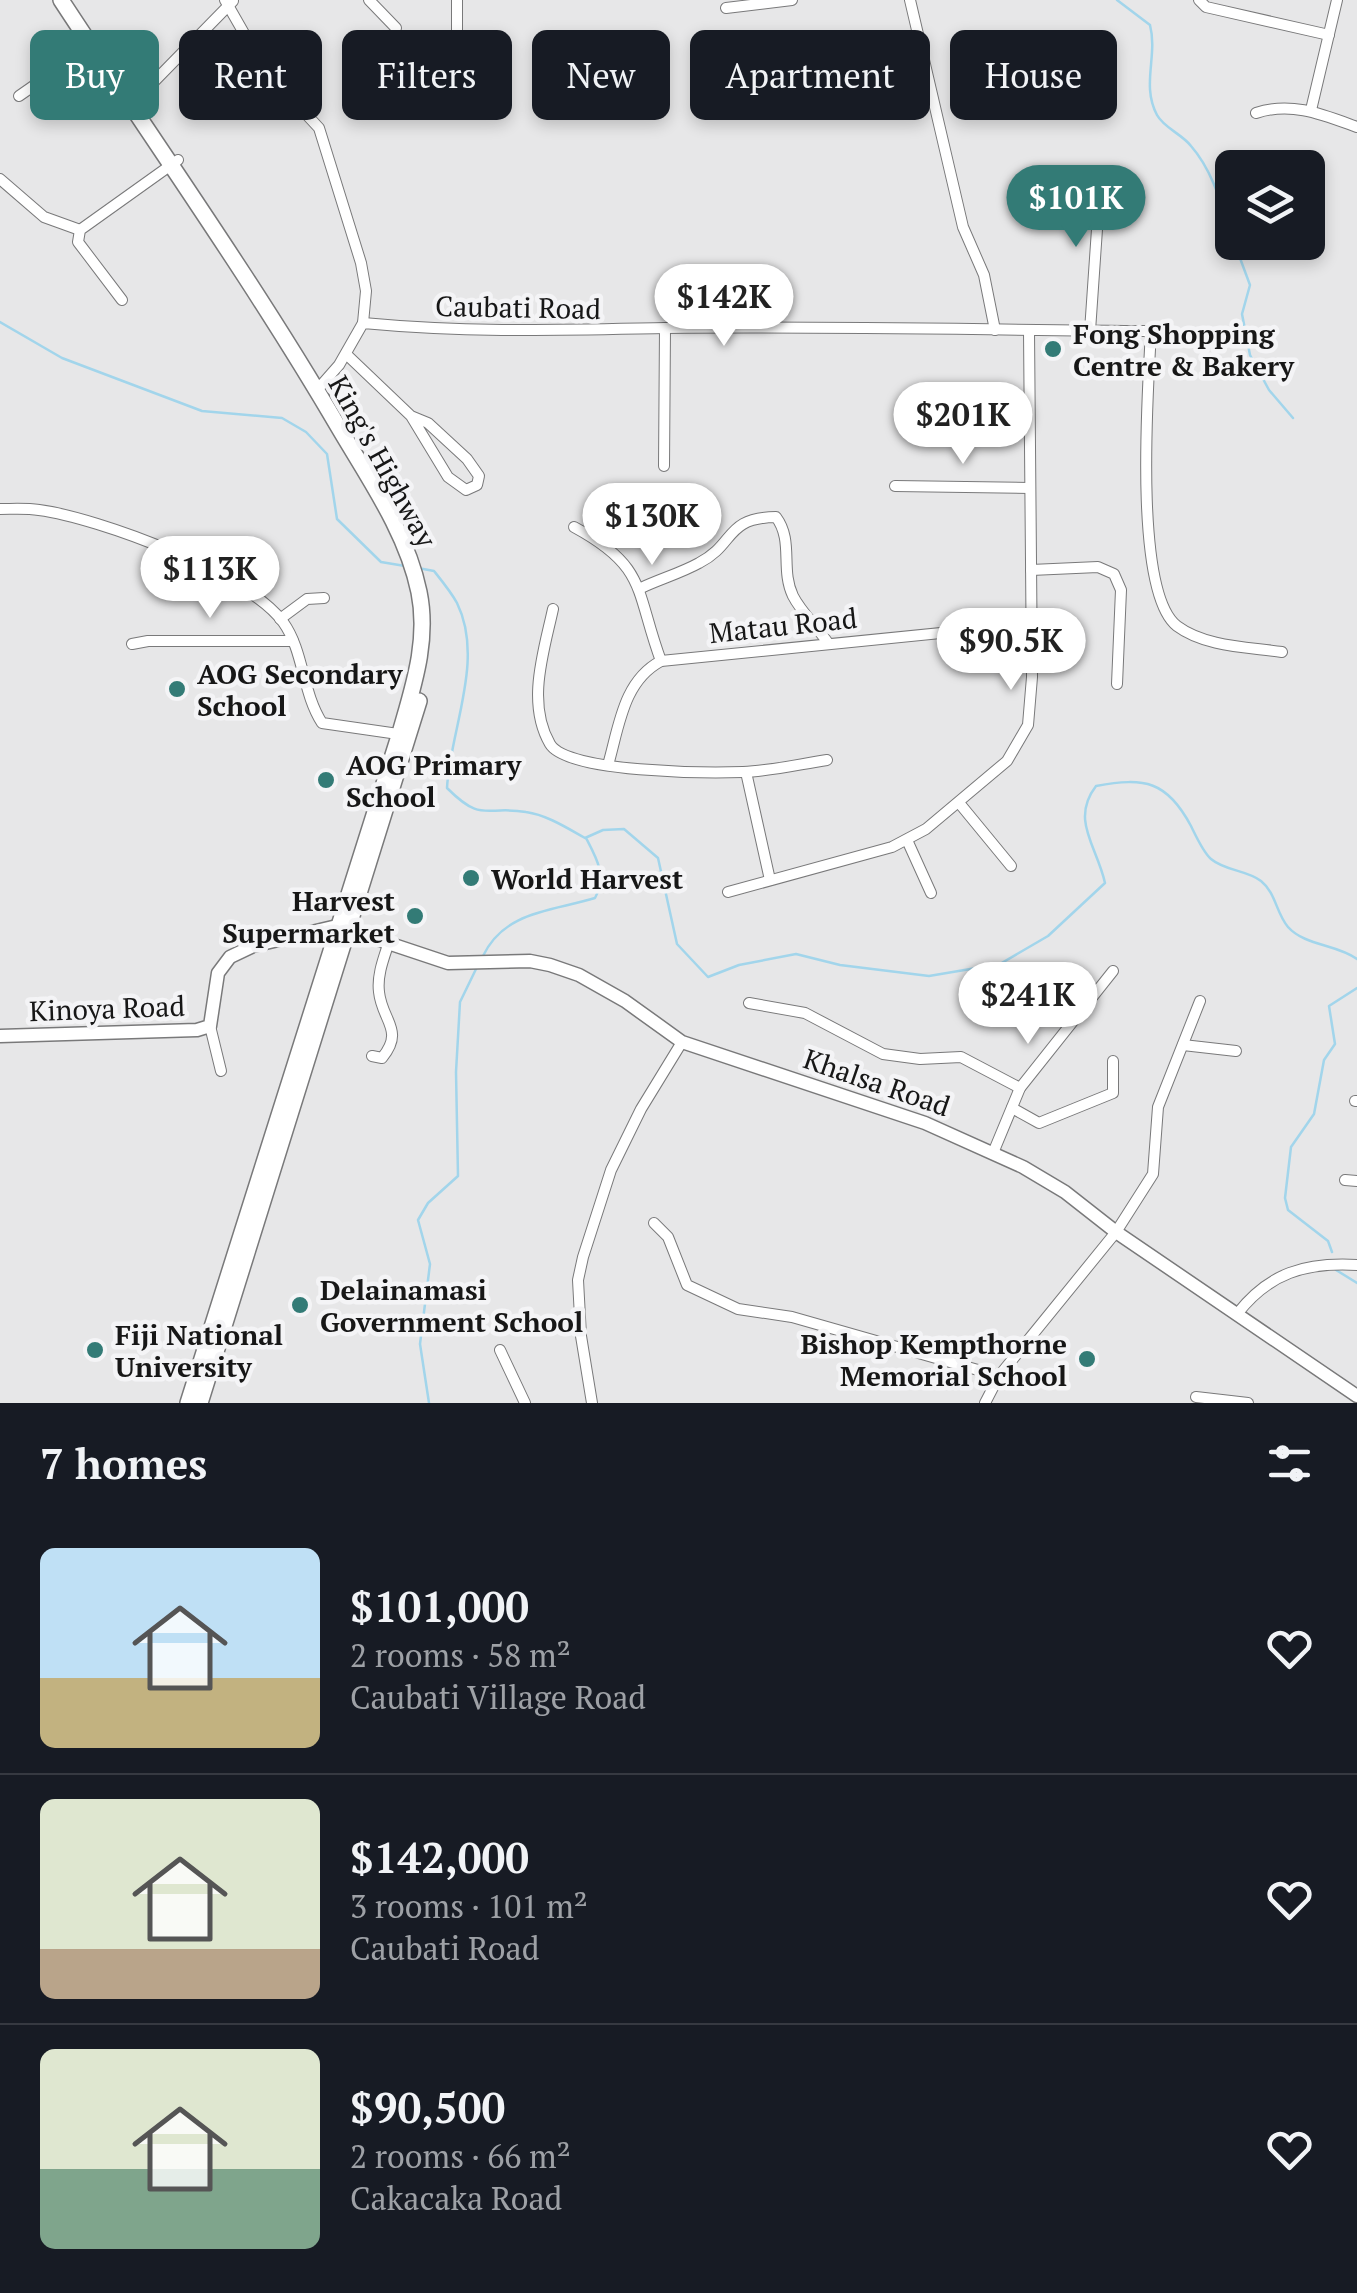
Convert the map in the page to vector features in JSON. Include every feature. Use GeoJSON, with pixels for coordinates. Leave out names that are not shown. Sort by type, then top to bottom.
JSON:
{"type":"FeatureCollection","features":[{"type":"Feature","properties":{"kind":"highway","name":"King's Highway"},"geometry":{"type":"LineString","coordinates":[[61,0],[85,30]]}},
{"type":"Feature","properties":{"kind":"highway","name":"King's Highway"},"geometry":{"type":"LineString","coordinates":[[72,0],[88,30]]}},
{"type":"Feature","properties":{"kind":"highway","name":"King's Highway"},"geometry":{"type":"LineString","coordinates":[[146,120],[320,387],[358,438],[417,566],[421,608],[422,643],[405,735],[188,1403]]}},
{"type":"Feature","properties":{"kind":"highway","name":"King's Highway"},"geometry":{"type":"LineString","coordinates":[[150,120],[174,162]]}},
{"type":"Feature","properties":{"kind":"highway","name":"King's Highway"},"geometry":{"type":"LineString","coordinates":[[200,1403],[343,929]]}},
{"type":"Feature","properties":{"kind":"main road","name":"Khalsa Road"},"geometry":{"type":"LineString","coordinates":[[343,929],[448,963],[530,962],[579,975],[682,1042],[925,1123],[993,1153],[1066,1192],[1116,1232],[1357,1396]]}},
{"type":"Feature","properties":{"kind":"main road","name":"Kinoya Road"},"geometry":{"type":"LineString","coordinates":[[0,1036],[184,1033],[210,1026],[218,973],[230,957],[252,946],[343,929]]}},
{"type":"Feature","properties":{"kind":"street"},"geometry":{"type":"LineString","coordinates":[[369,0],[396,28]]}},
{"type":"Feature","properties":{"kind":"street"},"geometry":{"type":"LineString","coordinates":[[458,0],[458,30]]}},
{"type":"Feature","properties":{"kind":"street"},"geometry":{"type":"LineString","coordinates":[[726,8],[792,0]]}},
{"type":"Feature","properties":{"kind":"street"},"geometry":{"type":"LineString","coordinates":[[910,0],[963,227],[984,274],[995,330]]}},
{"type":"Feature","properties":{"kind":"street"},"geometry":{"type":"LineString","coordinates":[[1199,0],[1206,7],[1329,34]]}},
{"type":"Feature","properties":{"kind":"street"},"geometry":{"type":"LineString","coordinates":[[1311,110],[1337,0]]}},
{"type":"Feature","properties":{"kind":"street"},"geometry":{"type":"LineString","coordinates":[[159,75],[229,1],[265,70],[319,128],[361,263],[366,292],[363,323],[346,354],[320,387]]}},
{"type":"Feature","properties":{"kind":"street"},"geometry":{"type":"LineString","coordinates":[[19,96],[30,88]]}},
{"type":"Feature","properties":{"kind":"street"},"geometry":{"type":"LineString","coordinates":[[1256,113],[1271,108],[1311,110],[1357,128]]}},
{"type":"Feature","properties":{"kind":"street"},"geometry":{"type":"LineString","coordinates":[[122,300],[78,242],[80,230],[174,162]]}},
{"type":"Feature","properties":{"kind":"street"},"geometry":{"type":"LineString","coordinates":[[1090,331],[1101,172]]}},
{"type":"Feature","properties":{"kind":"street"},"geometry":{"type":"LineString","coordinates":[[0,179],[44,216],[80,230]]}},
{"type":"Feature","properties":{"kind":"street","name":"Caubati Road"},"geometry":{"type":"LineString","coordinates":[[363,323],[495,332],[666,328],[1151,332],[1146,441],[1150,552],[1164,609],[1176,625],[1218,642],[1282,652]]}},
{"type":"Feature","properties":{"kind":"street"},"geometry":{"type":"LineString","coordinates":[[664,466],[666,328]]}},
{"type":"Feature","properties":{"kind":"street"},"geometry":{"type":"LineString","coordinates":[[728,892],[892,848],[960,804],[1007,760],[1028,725],[1029,330]]}},
{"type":"Feature","properties":{"kind":"street"},"geometry":{"type":"LineString","coordinates":[[346,354],[411,416],[448,478],[466,490],[477,485],[479,476],[467,459],[428,424],[411,416]]}},
{"type":"Feature","properties":{"kind":"street"},"geometry":{"type":"LineString","coordinates":[[895,486],[1030,488]]}},
{"type":"Feature","properties":{"kind":"street"},"geometry":{"type":"LineString","coordinates":[[0,509],[40,510],[141,541],[219,574],[280,618],[293,641],[308,696],[322,723],[405,735]]}},
{"type":"Feature","properties":{"kind":"street"},"geometry":{"type":"LineString","coordinates":[[641,588],[700,563],[739,524],[753,518],[776,517],[788,541],[784,567],[794,597],[828,643]]}},
{"type":"Feature","properties":{"kind":"street"},"geometry":{"type":"LineString","coordinates":[[574,527],[601,542],[641,588],[661,661],[646,669],[632,684],[608,765]]}},
{"type":"Feature","properties":{"kind":"street"},"geometry":{"type":"LineString","coordinates":[[1031,570],[1098,567],[1114,574],[1121,590],[1117,684]]}},
{"type":"Feature","properties":{"kind":"street"},"geometry":{"type":"LineString","coordinates":[[280,618],[307,599],[324,598]]}},
{"type":"Feature","properties":{"kind":"street"},"geometry":{"type":"LineString","coordinates":[[553,609],[538,684],[544,732],[552,748],[562,754],[608,765],[746,772],[827,760]]}},
{"type":"Feature","properties":{"kind":"street","name":"Matau Road"},"geometry":{"type":"LineString","coordinates":[[661,661],[1031,624]]}},
{"type":"Feature","properties":{"kind":"street"},"geometry":{"type":"LineString","coordinates":[[132,644],[148,640],[293,641]]}},
{"type":"Feature","properties":{"kind":"street"},"geometry":{"type":"LineString","coordinates":[[746,772],[770,880]]}},
{"type":"Feature","properties":{"kind":"street"},"geometry":{"type":"LineString","coordinates":[[960,804],[1011,866]]}},
{"type":"Feature","properties":{"kind":"street"},"geometry":{"type":"LineString","coordinates":[[906,840],[931,893]]}},
{"type":"Feature","properties":{"kind":"street"},"geometry":{"type":"LineString","coordinates":[[372,1056],[382,1058],[392,1046],[393,1031],[378,991],[388,945]]}},
{"type":"Feature","properties":{"kind":"street"},"geometry":{"type":"LineString","coordinates":[[993,1153],[1020,1088],[1113,971]]}},
{"type":"Feature","properties":{"kind":"street"},"geometry":{"type":"LineString","coordinates":[[985,1403],[999,1376],[1116,1232],[1153,1174],[1158,1107],[1200,1001]]}},
{"type":"Feature","properties":{"kind":"street"},"geometry":{"type":"LineString","coordinates":[[750,1003],[804,1013],[883,1054],[920,1059],[961,1057],[1020,1088]]}},
{"type":"Feature","properties":{"kind":"street"},"geometry":{"type":"LineString","coordinates":[[210,1026],[221,1071]]}},
{"type":"Feature","properties":{"kind":"street"},"geometry":{"type":"LineString","coordinates":[[592,1403],[581,1336],[578,1280],[582,1257],[611,1170],[682,1042]]}},
{"type":"Feature","properties":{"kind":"street"},"geometry":{"type":"LineString","coordinates":[[1182,1045],[1236,1051]]}},
{"type":"Feature","properties":{"kind":"street"},"geometry":{"type":"LineString","coordinates":[[1012,1108],[1039,1123],[1113,1093],[1113,1061]]}},
{"type":"Feature","properties":{"kind":"street"},"geometry":{"type":"LineString","coordinates":[[654,1223],[668,1237],[686,1285],[710,1298],[738,1309],[792,1316],[999,1376]]}},
{"type":"Feature","properties":{"kind":"street"},"geometry":{"type":"LineString","coordinates":[[1236,1314],[1256,1290],[1306,1266],[1357,1264]]}},
{"type":"Feature","properties":{"kind":"street"},"geometry":{"type":"LineString","coordinates":[[500,1350],[525,1403]]}},
{"type":"Feature","properties":{"kind":"street"},"geometry":{"type":"LineString","coordinates":[[1196,1396],[1248,1403]]}},
{"type":"Feature","properties":{"kind":"waterway"},"geometry":{"type":"LineString","coordinates":[[1117,0],[1150,25],[1150,93],[1157,115],[1199,156],[1215,187]]}},
{"type":"Feature","properties":{"kind":"waterway"},"geometry":{"type":"LineString","coordinates":[[1241,260],[1250,285],[1242,314],[1250,355],[1269,390],[1293,418]]}},
{"type":"Feature","properties":{"kind":"waterway"},"geometry":{"type":"LineString","coordinates":[[0,322],[62,358],[202,411],[282,418],[306,432],[327,454],[337,519],[381,562],[405,566]]}},
{"type":"Feature","properties":{"kind":"waterway"},"geometry":{"type":"LineString","coordinates":[[418,568],[434,571],[457,603],[465,625],[467,671],[447,788],[477,810],[534,814],[585,838],[603,830],[624,829],[658,858],[677,944],[708,977],[739,965],[796,954],[840,965],[929,976],[1000,964],[1048,936],[1105,883],[1088,833],[1085,810],[1096,786],[1128,782],[1153,786],[1173,799],[1208,856],[1261,881],[1295,933],[1357,959]]}},
{"type":"Feature","properties":{"kind":"waterway"},"geometry":{"type":"LineString","coordinates":[[483,956],[492,941],[517,921],[595,898],[600,875],[586,838]]}},
{"type":"Feature","properties":{"kind":"waterway"},"geometry":{"type":"LineString","coordinates":[[429,1403],[420,1344],[430,1264],[418,1220],[428,1203],[458,1176],[456,1072],[460,1002],[477,967]]}},
{"type":"Feature","properties":{"kind":"waterway"},"geometry":{"type":"LineString","coordinates":[[1332,1252],[1328,1241],[1288,1210],[1285,1198],[1291,1147],[1314,1114],[1324,1060],[1335,1044],[1329,1006],[1357,988]]}},
{"type":"Feature","properties":{"kind":"waterway"},"geometry":{"type":"LineString","coordinates":[[1336,1270],[1357,1283]]}},
{"type":"Feature","properties":{"kind":"place","name":"Fong Shopping Centre & Bakery"},"geometry":{"type":"Point","coordinates":[1053,349]}},
{"type":"Feature","properties":{"kind":"place","name":"AOG Secondary School"},"geometry":{"type":"Point","coordinates":[177,689]}},
{"type":"Feature","properties":{"kind":"place","name":"AOG Primary School"},"geometry":{"type":"Point","coordinates":[326,780]}},
{"type":"Feature","properties":{"kind":"place","name":"World Harvest"},"geometry":{"type":"Point","coordinates":[471,878]}},
{"type":"Feature","properties":{"kind":"place","name":"Harvest Supermarket"},"geometry":{"type":"Point","coordinates":[415,916]}},
{"type":"Feature","properties":{"kind":"place","name":"Delainamasi Government School"},"geometry":{"type":"Point","coordinates":[300,1305]}},
{"type":"Feature","properties":{"kind":"place","name":"Fiji National University"},"geometry":{"type":"Point","coordinates":[95,1350]}},
{"type":"Feature","properties":{"kind":"place","name":"Bishop Kempthorne Memorial School"},"geometry":{"type":"Point","coordinates":[1087,1359]}}]}
